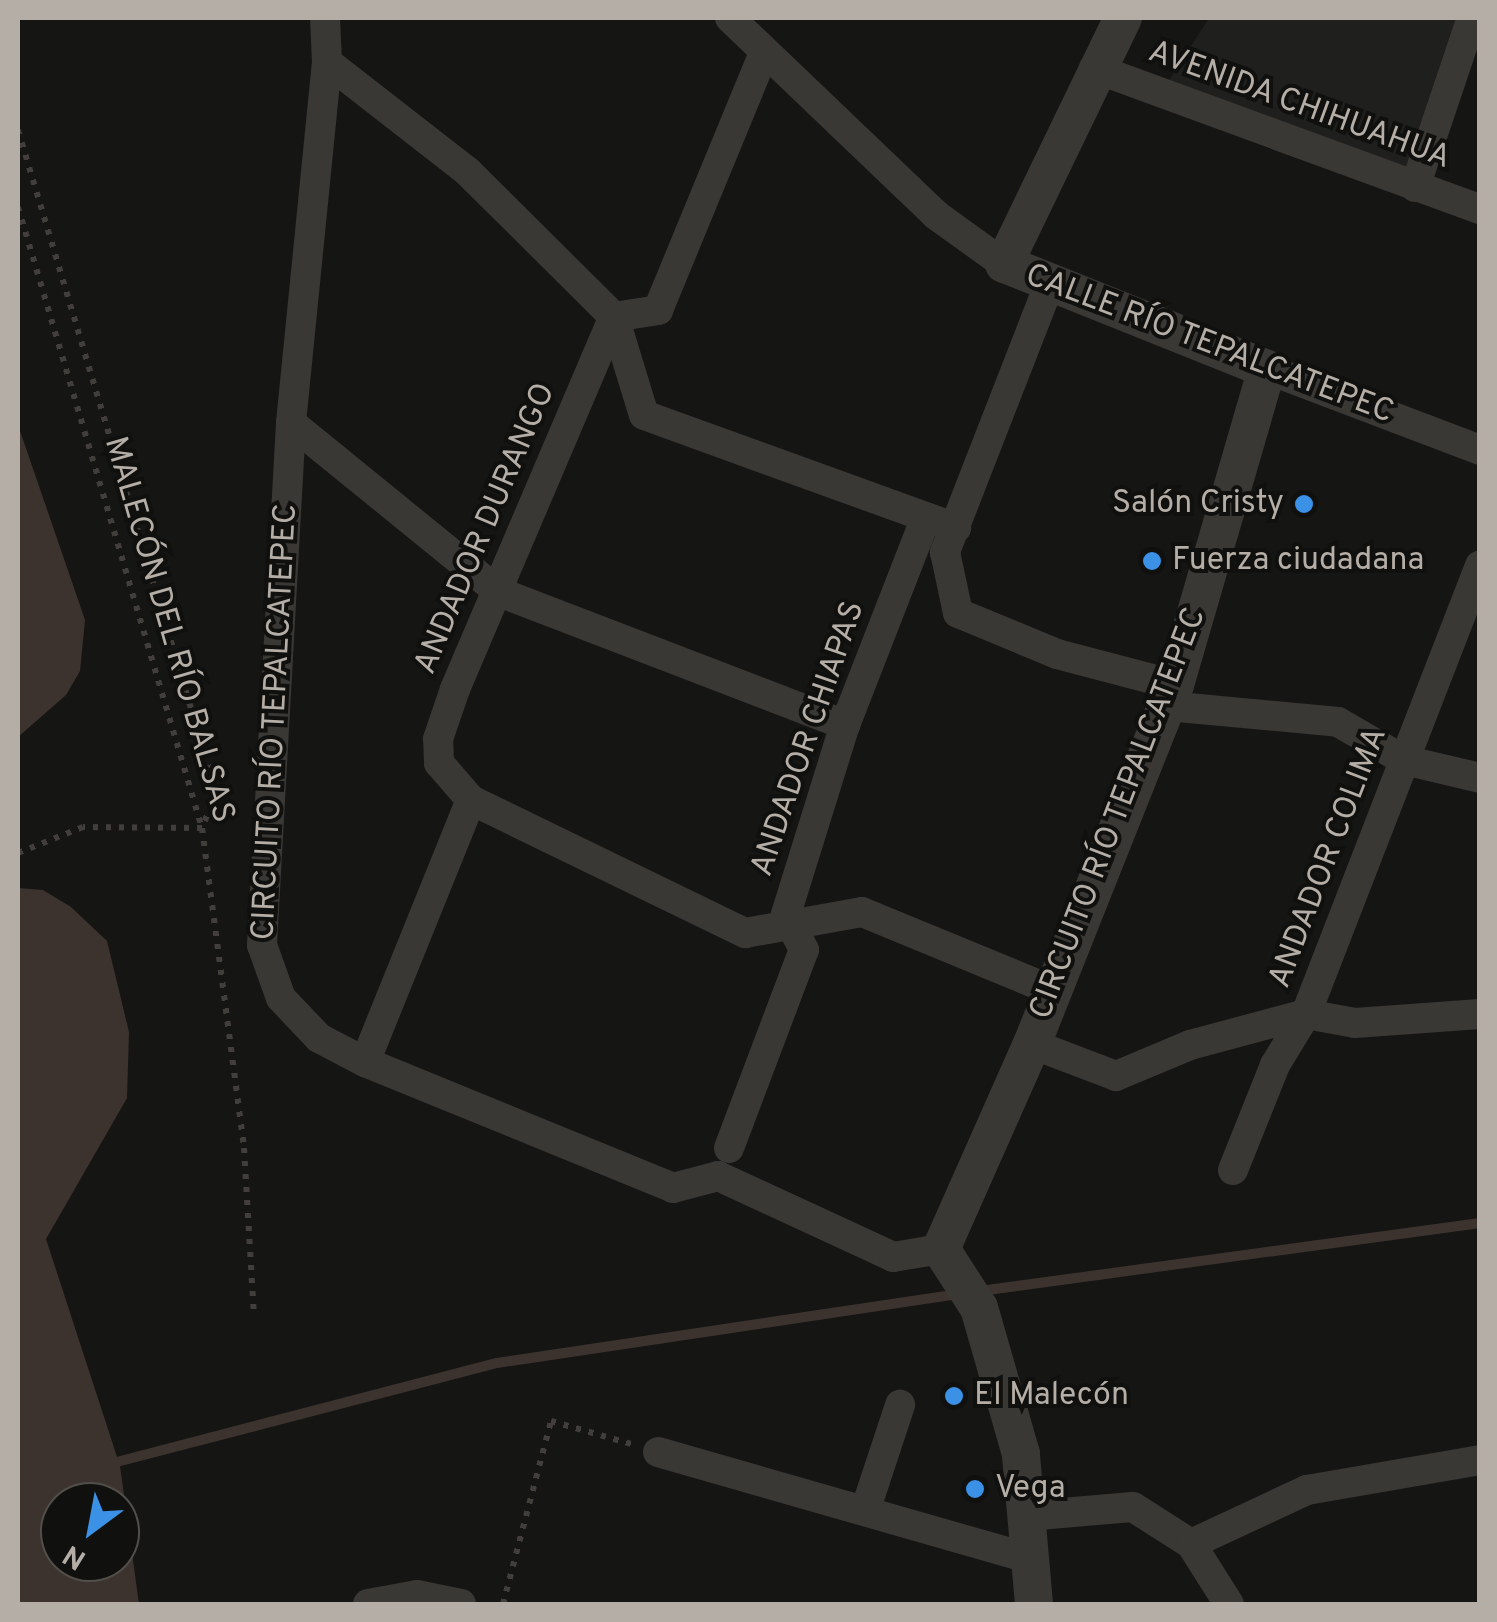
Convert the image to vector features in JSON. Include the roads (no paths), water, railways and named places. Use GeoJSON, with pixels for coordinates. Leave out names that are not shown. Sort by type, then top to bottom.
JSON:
{"type":"FeatureCollection","features":[{"type":"Feature","properties":{"kind":"street","name":"CIRCUITO RÍO TEPALCATEPEC"},"geometry":{"type":"LineString","coordinates":[[325,18],[328,62],[290,423],[262,945],[281,998],[320,1038],[365,1062],[673,1188],[718,1176],[893,1257],[959,1279],[1032,1044],[1171,695],[1267,369]]}},
{"type":"Feature","properties":{"kind":"street","name":"CALLE RÍO TEPALCATEPEC"},"geometry":{"type":"LineString","coordinates":[[730,18],[936,215],[1004,264],[1049,285],[1480,450]]}},
{"type":"Feature","properties":{"kind":"street"},"geometry":{"type":"LineString","coordinates":[[1004,264],[1094,68],[1123,18]]}},
{"type":"Feature","properties":{"kind":"street"},"geometry":{"type":"LineString","coordinates":[[1415,187],[1472,18]]}},
{"type":"Feature","properties":{"kind":"street"},"geometry":{"type":"LineString","coordinates":[[614,317],[658,310],[764,53]]}},
{"type":"Feature","properties":{"kind":"street"},"geometry":{"type":"LineString","coordinates":[[328,62],[467,171],[614,317],[644,415],[925,520],[956,528]]}},
{"type":"Feature","properties":{"kind":"street","name":"AVENIDA CHIHUAHUA"},"geometry":{"type":"LineString","coordinates":[[1094,68],[1480,208]]}},
{"type":"Feature","properties":{"kind":"street"},"geometry":{"type":"LineString","coordinates":[[1049,285],[944,552],[958,613],[1171,695],[1338,722],[1404,760],[1480,778]]}},
{"type":"Feature","properties":{"kind":"street","name":"ANDADOR DURANGO"},"geometry":{"type":"LineString","coordinates":[[471,800],[439,763],[438,739],[614,317]]}},
{"type":"Feature","properties":{"kind":"street"},"geometry":{"type":"LineString","coordinates":[[290,423],[499,592],[845,725]]}},
{"type":"Feature","properties":{"kind":"street","name":"ANDADOR CHIAPAS"},"geometry":{"type":"LineString","coordinates":[[729,1148],[804,950],[786,914],[845,725],[925,520]]}},
{"type":"Feature","properties":{"kind":"street","name":"ANDADOR COLIMA"},"geometry":{"type":"LineString","coordinates":[[1233,1170],[1276,1065],[1306,1014],[1480,566]]}},
{"type":"Feature","properties":{"kind":"street"},"geometry":{"type":"LineString","coordinates":[[365,1062],[471,800],[744,933],[862,912],[1054,991]]}},
{"type":"Feature","properties":{"kind":"street"},"geometry":{"type":"LineString","coordinates":[[1032,1044],[1116,1076],[1190,1045],[1306,1014],[1355,1022],[1480,1014]]}},
{"type":"Feature","properties":{"kind":"street"},"geometry":{"type":"LineString","coordinates":[[959,1279],[1021,1454],[1034,1604]]}},
{"type":"Feature","properties":{"kind":"street"},"geometry":{"type":"LineString","coordinates":[[865,1511],[900,1405]]}},
{"type":"Feature","properties":{"kind":"street"},"geometry":{"type":"LineString","coordinates":[[658,1452],[1031,1559]]}},
{"type":"Feature","properties":{"kind":"street"},"geometry":{"type":"LineString","coordinates":[[1191,1544],[1307,1490],[1480,1460]]}},
{"type":"Feature","properties":{"kind":"street"},"geometry":{"type":"LineString","coordinates":[[1027,1516],[1133,1507],[1191,1544],[1229,1604]]}},
{"type":"Feature","properties":{"kind":"street"},"geometry":{"type":"LineString","coordinates":[[368,1604],[418,1595],[461,1604]]}},
{"type":"Feature","properties":{"kind":"waterway"},"geometry":{"type":"LineString","coordinates":[[980,1291],[1480,1223]]}},
{"type":"Feature","properties":{"kind":"waterway"},"geometry":{"type":"LineString","coordinates":[[109,1464],[497,1363],[958,1294]]}},
{"type":"Feature","properties":{"kind":"place","name":"Salón Cristy"},"geometry":{"type":"Point","coordinates":[1304,504]}},
{"type":"Feature","properties":{"kind":"place","name":"Fuerza ciudadana"},"geometry":{"type":"Point","coordinates":[1152,561]}},
{"type":"Feature","properties":{"kind":"place","name":"El Malecón"},"geometry":{"type":"Point","coordinates":[954,1396]}},
{"type":"Feature","properties":{"kind":"place","name":"Vega"},"geometry":{"type":"Point","coordinates":[975,1489]}}]}
